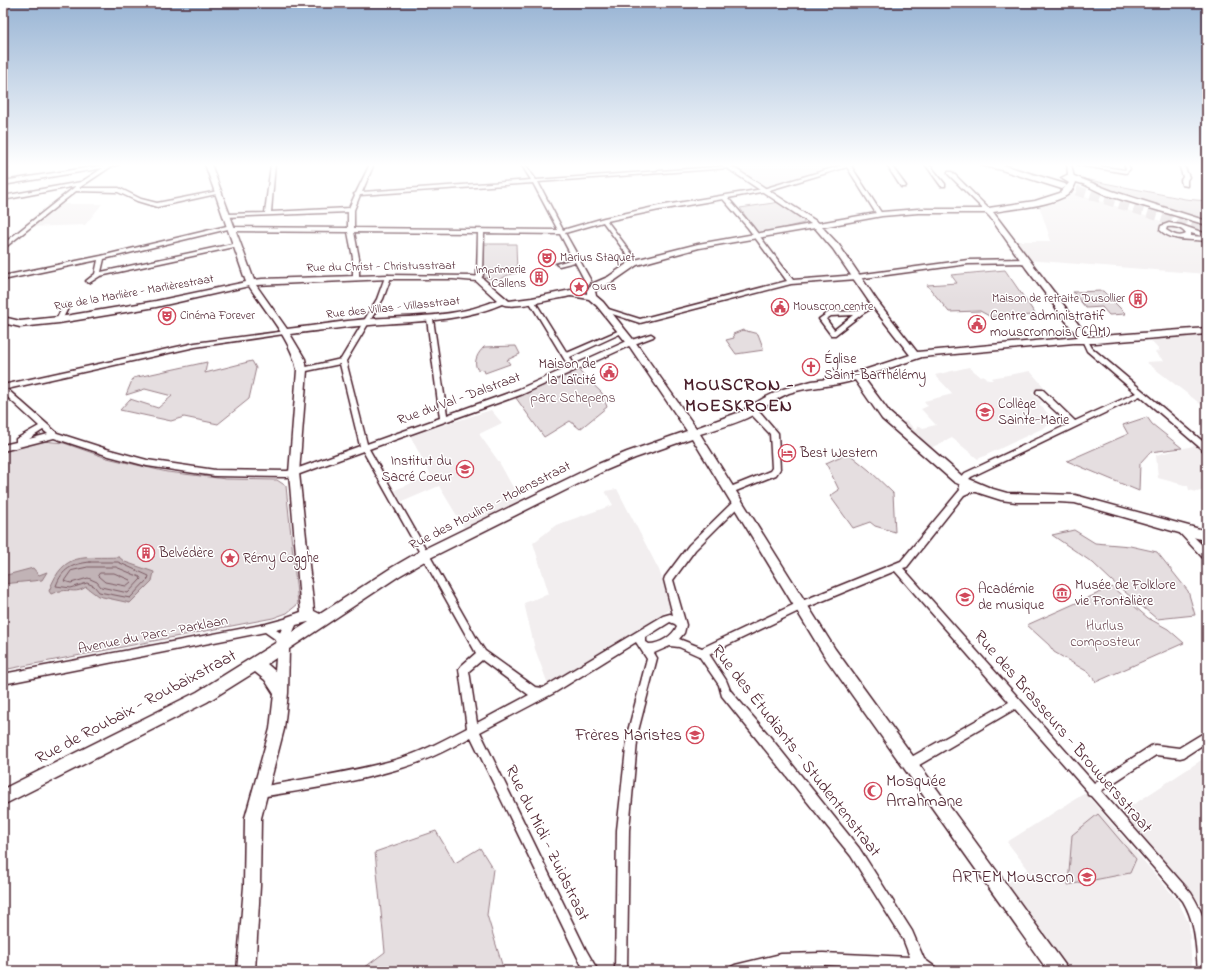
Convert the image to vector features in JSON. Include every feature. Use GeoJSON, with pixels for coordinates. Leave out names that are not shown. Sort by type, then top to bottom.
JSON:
{"type":"FeatureCollection","features":[{"type":"Feature","properties":{"kind":"street"},"geometry":{"type":"LineString","coordinates":[[3,247],[52,209]]}},
{"type":"Feature","properties":{"kind":"street"},"geometry":{"type":"LineString","coordinates":[[225,209],[251,283],[300,359],[302,370],[294,473],[308,616],[325,617]]}},
{"type":"Feature","properties":{"kind":"street"},"geometry":{"type":"LineString","coordinates":[[268,209],[268,214]]}},
{"type":"Feature","properties":{"kind":"street"},"geometry":{"type":"LineString","coordinates":[[549,209],[588,281],[597,284]]}},
{"type":"Feature","properties":{"kind":"street"},"geometry":{"type":"LineString","coordinates":[[3,278],[101,258],[231,228],[562,232],[604,220],[652,209]]}},
{"type":"Feature","properties":{"kind":"street"},"geometry":{"type":"LineString","coordinates":[[734,209],[791,282]]}},
{"type":"Feature","properties":{"kind":"street"},"geometry":{"type":"LineString","coordinates":[[877,209],[880,214]]}},
{"type":"Feature","properties":{"kind":"street"},"geometry":{"type":"LineString","coordinates":[[592,297],[591,290],[597,284],[611,279],[627,267],[636,263],[698,246],[880,214],[914,211],[991,209]]}},
{"type":"Feature","properties":{"kind":"street"},"geometry":{"type":"LineString","coordinates":[[1163,209],[1207,223]]}},
{"type":"Feature","properties":{"kind":"street"},"geometry":{"type":"LineString","coordinates":[[228,216],[351,210],[351,230],[356,258],[356,278]]}},
{"type":"Feature","properties":{"kind":"street"},"geometry":{"type":"LineString","coordinates":[[987,210],[993,215],[1072,321],[1085,340],[1089,349],[1207,449]]}},
{"type":"Feature","properties":{"kind":"street"},"geometry":{"type":"LineString","coordinates":[[796,211],[817,226],[836,247],[899,336],[921,355],[1085,340],[1207,331]]}},
{"type":"Feature","properties":{"kind":"street"},"geometry":{"type":"LineString","coordinates":[[796,211],[806,220],[806,228]]}},
{"type":"Feature","properties":{"kind":"street"},"geometry":{"type":"LineString","coordinates":[[604,220],[636,263]]}},
{"type":"Feature","properties":{"kind":"street"},"geometry":{"type":"LineString","coordinates":[[1207,236],[1170,225],[1164,226],[1162,229],[1171,235],[1207,239]]}},
{"type":"Feature","properties":{"kind":"street"},"geometry":{"type":"LineString","coordinates":[[1185,229],[1189,234],[1186,237]]}},
{"type":"Feature","properties":{"kind":"street"},"geometry":{"type":"LineString","coordinates":[[481,231],[480,275],[478,279],[508,304],[571,293],[583,288],[588,281]]}},
{"type":"Feature","properties":{"kind":"street"},"geometry":{"type":"LineString","coordinates":[[89,282],[98,275],[237,245]]}},
{"type":"Feature","properties":{"kind":"street"},"geometry":{"type":"LineString","coordinates":[[98,275],[101,258]]}},
{"type":"Feature","properties":{"kind":"street"},"geometry":{"type":"LineString","coordinates":[[559,264],[578,260]]}},
{"type":"Feature","properties":{"kind":"street"},"geometry":{"type":"LineString","coordinates":[[605,310],[640,321],[791,282],[857,277],[968,262],[1026,261]]}},
{"type":"Feature","properties":{"kind":"street"},"geometry":{"type":"LineString","coordinates":[[388,277],[380,299],[343,361],[364,447],[482,654],[533,692],[543,694]]}},
{"type":"Feature","properties":{"kind":"street","name":"Rue du Christ - Christusstraat"},"geometry":{"type":"LineString","coordinates":[[251,283],[262,281],[388,277],[453,277],[478,279]]}},
{"type":"Feature","properties":{"kind":"street","name":"Rue de la Marlière - Marlièrestraat"},"geometry":{"type":"LineString","coordinates":[[4,324],[59,320],[156,304],[251,283]]}},
{"type":"Feature","properties":{"kind":"street"},"geometry":{"type":"LineString","coordinates":[[571,293],[592,297],[605,310],[631,342],[704,447],[830,653],[1059,971]]}},
{"type":"Feature","properties":{"kind":"street","name":"Rue des Villas - Villasstraat"},"geometry":{"type":"LineString","coordinates":[[284,332],[367,322],[430,319],[475,311],[490,307],[503,301]]}},
{"type":"Feature","properties":{"kind":"street"},"geometry":{"type":"LineString","coordinates":[[532,301],[573,368]]}},
{"type":"Feature","properties":{"kind":"street"},"geometry":{"type":"LineString","coordinates":[[860,313],[829,314],[822,319],[833,334],[860,313],[875,304]]}},
{"type":"Feature","properties":{"kind":"street"},"geometry":{"type":"LineString","coordinates":[[59,320],[66,306]]}},
{"type":"Feature","properties":{"kind":"street"},"geometry":{"type":"LineString","coordinates":[[430,319],[444,419]]}},
{"type":"Feature","properties":{"kind":"street"},"geometry":{"type":"LineString","coordinates":[[567,356],[622,330]]}},
{"type":"Feature","properties":{"kind":"street"},"geometry":{"type":"LineString","coordinates":[[3,388],[195,345],[284,332]]}},
{"type":"Feature","properties":{"kind":"street","name":"Rue du Val - Dalstraat"},"geometry":{"type":"LineString","coordinates":[[54,435],[109,453],[146,463],[183,469],[216,473],[254,475],[294,473],[520,392],[631,342],[651,336]]}},
{"type":"Feature","properties":{"kind":"street"},"geometry":{"type":"LineString","coordinates":[[908,345],[921,355]]}},
{"type":"Feature","properties":{"kind":"street","name":"Rue des Moulins - Molensstraat"},"geometry":{"type":"LineString","coordinates":[[283,645],[395,572],[426,554],[591,472],[630,455],[694,433],[748,412],[772,397],[786,391],[812,384],[844,380],[921,355]]}},
{"type":"Feature","properties":{"kind":"street"},"geometry":{"type":"LineString","coordinates":[[302,370],[343,361]]}},
{"type":"Feature","properties":{"kind":"street"},"geometry":{"type":"LineString","coordinates":[[857,375],[876,405],[891,422],[952,475],[989,492]]}},
{"type":"Feature","properties":{"kind":"street"},"geometry":{"type":"LineString","coordinates":[[3,388],[54,435]]}},
{"type":"Feature","properties":{"kind":"street"},"geometry":{"type":"LineString","coordinates":[[1040,392],[1075,425]]}},
{"type":"Feature","properties":{"kind":"street"},"geometry":{"type":"LineString","coordinates":[[702,653],[800,606],[904,564],[961,493],[967,476],[1141,393]]}},
{"type":"Feature","properties":{"kind":"street"},"geometry":{"type":"LineString","coordinates":[[3,400],[11,396]]}},
{"type":"Feature","properties":{"kind":"street"},"geometry":{"type":"LineString","coordinates":[[731,490],[775,471],[774,433],[756,413],[748,412]]}},
{"type":"Feature","properties":{"kind":"street"},"geometry":{"type":"LineString","coordinates":[[5,448],[44,426]]}},
{"type":"Feature","properties":{"kind":"street"},"geometry":{"type":"LineString","coordinates":[[5,448],[54,435]]}},
{"type":"Feature","properties":{"kind":"street"},"geometry":{"type":"LineString","coordinates":[[977,486],[976,479],[978,471]]}},
{"type":"Feature","properties":{"kind":"street"},"geometry":{"type":"LineString","coordinates":[[961,493],[972,489],[1009,498],[1056,496],[1075,499],[1207,536]]}},
{"type":"Feature","properties":{"kind":"street","name":"Rue des Étudiants - Studentenstraat"},"geometry":{"type":"LineString","coordinates":[[690,647],[674,605],[668,580],[680,560],[709,529],[738,502]]}},
{"type":"Feature","properties":{"kind":"street"},"geometry":{"type":"LineString","coordinates":[[1180,528],[1207,556]]}},
{"type":"Feature","properties":{"kind":"street","name":"Rue des Brasseurs - Brouwersstraat"},"geometry":{"type":"LineString","coordinates":[[897,567],[1092,791],[1187,897],[1203,921],[1204,971]]}},
{"type":"Feature","properties":{"kind":"street"},"geometry":{"type":"LineString","coordinates":[[260,792],[396,765],[437,749],[543,694],[608,655],[666,619],[674,605]]}},
{"type":"Feature","properties":{"kind":"street","name":"Avenue du Parc - Parklaan"},"geometry":{"type":"LineString","coordinates":[[3,680],[266,628],[308,616]]}},
{"type":"Feature","properties":{"kind":"street"},"geometry":{"type":"LineString","coordinates":[[629,641],[655,649],[680,633],[681,625],[674,619],[666,619]]}},
{"type":"Feature","properties":{"kind":"street"},"geometry":{"type":"LineString","coordinates":[[246,971],[252,886],[253,818],[277,729],[281,693],[283,645],[285,635],[292,621]]}},
{"type":"Feature","properties":{"kind":"street"},"geometry":{"type":"LineString","coordinates":[[266,628],[278,636],[283,645]]}},
{"type":"Feature","properties":{"kind":"street"},"geometry":{"type":"LineString","coordinates":[[621,971],[623,830],[633,731],[652,658],[644,646],[641,638],[644,632]]}},
{"type":"Feature","properties":{"kind":"street","name":"Rue des Étudiants - Studentenstraat"},"geometry":{"type":"LineString","coordinates":[[668,641],[680,642],[702,653],[724,683],[726,693],[855,852],[908,935],[919,963]]}},
{"type":"Feature","properties":{"kind":"street","name":"Rue de Roubaix - Roubaixstraat"},"geometry":{"type":"LineString","coordinates":[[3,797],[202,697],[283,645]]}},
{"type":"Feature","properties":{"kind":"street","name":"Rue du Midi - Zuidstraat"},"geometry":{"type":"LineString","coordinates":[[482,654],[464,669],[473,730],[582,954],[592,971]]}},
{"type":"Feature","properties":{"kind":"street"},"geometry":{"type":"LineString","coordinates":[[254,665],[264,668],[269,673],[281,693]]}},
{"type":"Feature","properties":{"kind":"street"},"geometry":{"type":"LineString","coordinates":[[910,764],[1016,702]]}},
{"type":"Feature","properties":{"kind":"street"},"geometry":{"type":"LineString","coordinates":[[1092,791],[1155,750],[1180,753],[1207,736]]}},
{"type":"Feature","properties":{"kind":"street"},"geometry":{"type":"LineString","coordinates":[[735,971],[781,960],[823,959],[919,963],[930,971]]}},
{"type":"Feature","properties":{"kind":"shaded area"},"geometry":{"type":"Polygon","coordinates":[[[52,209],[98,209],[85,225],[28,227],[52,209]]]}},
{"type":"Feature","properties":{"kind":"shaded area"},"geometry":{"type":"Polygon","coordinates":[[[1040,209],[1126,209],[1207,236],[1207,274],[1027,260],[1013,241],[1051,241],[1040,209]]]}},
{"type":"Feature","properties":{"kind":"shaded area"},"geometry":{"type":"Polygon","coordinates":[[[1207,335],[1207,409],[1146,362],[1164,361],[1155,352],[1160,351],[1150,340],[1207,335]]]}},
{"type":"Feature","properties":{"kind":"shaded area","name":"Collège Sainte-Marie"},"geometry":{"type":"Polygon","coordinates":[[[969,367],[980,376],[983,375],[988,380],[993,380],[991,378],[1030,371],[1045,388],[1031,392],[1042,403],[1039,404],[1056,422],[978,459],[952,438],[926,450],[897,424],[907,421],[915,430],[917,429],[916,427],[920,426],[923,428],[936,425],[921,409],[928,406],[924,401],[953,394],[935,375],[969,367]]]}},
{"type":"Feature","properties":{"kind":"shaded area","name":"Institut du Sacré Coeur"},"geometry":{"type":"Polygon","coordinates":[[[491,410],[502,423],[479,434],[499,462],[520,500],[465,529],[439,486],[402,502],[395,490],[431,475],[410,436],[491,410]]]}},
{"type":"Feature","properties":{"kind":"shaded area"},"geometry":{"type":"Polygon","coordinates":[[[1197,445],[1207,454],[1207,489],[1197,492],[1189,490],[1188,486],[1158,478],[1156,455],[1197,445]]]}},
{"type":"Feature","properties":{"kind":"shaded area"},"geometry":{"type":"Polygon","coordinates":[[[617,489],[659,570],[672,608],[549,687],[535,649],[524,603],[549,594],[533,543],[556,525],[613,505],[605,491],[617,489]]]}},
{"type":"Feature","properties":{"kind":"shaded area"},"geometry":{"type":"Polygon","coordinates":[[[1203,759],[1207,763],[1207,910],[1119,814],[1203,759]]]}},
{"type":"Feature","properties":{"kind":"shaded area","name":"ARTEM Mouscron"},"geometry":{"type":"Polygon","coordinates":[[[1085,793],[1178,901],[1189,924],[1192,971],[1069,971],[1006,884],[1028,869],[1007,842],[1085,793]]]}},
{"type":"Feature","properties":{"kind":"green space"},"geometry":{"type":"Polygon","coordinates":[[[741,209],[791,209],[803,218],[804,223],[758,234],[741,209]]]}},
{"type":"Feature","properties":{"kind":"green space"},"geometry":{"type":"Polygon","coordinates":[[[1169,209],[1207,209],[1207,221],[1169,209]]]}},
{"type":"Feature","properties":{"kind":"green space"},"geometry":{"type":"Polygon","coordinates":[[[482,244],[516,244],[517,273],[508,275],[497,281],[482,276],[482,244]]]}},
{"type":"Feature","properties":{"kind":"green space"},"geometry":{"type":"Polygon","coordinates":[[[1005,270],[1036,315],[991,317],[980,311],[949,312],[927,285],[957,283],[951,275],[1005,270]]]}},
{"type":"Feature","properties":{"kind":"green space"},"geometry":{"type":"Polygon","coordinates":[[[1103,291],[1126,314],[1109,315],[1102,307],[1086,308],[1073,292],[1103,291]]]}},
{"type":"Feature","properties":{"kind":"green space"},"geometry":{"type":"Polygon","coordinates":[[[743,330],[758,334],[764,350],[736,354],[726,340],[734,338],[733,334],[743,330]]]}},
{"type":"Feature","properties":{"kind":"green space"},"geometry":{"type":"Polygon","coordinates":[[[516,346],[520,354],[507,360],[510,364],[485,373],[484,370],[477,369],[477,357],[484,347],[516,346]]]}},
{"type":"Feature","properties":{"kind":"green space"},"geometry":{"type":"Polygon","coordinates":[[[252,361],[256,368],[249,399],[218,424],[184,417],[171,421],[120,410],[130,399],[158,408],[172,396],[145,389],[126,395],[133,378],[207,362],[205,373],[252,361]]]}},
{"type":"Feature","properties":{"kind":"green space","name":"parc Schepens"},"geometry":{"type":"Polygon","coordinates":[[[578,370],[602,393],[607,407],[580,429],[570,421],[544,437],[516,398],[578,370]]]}},
{"type":"Feature","properties":{"kind":"green space"},"geometry":{"type":"Polygon","coordinates":[[[1147,417],[1152,424],[1182,448],[1150,452],[1140,463],[1139,491],[1067,461],[1128,434],[1123,425],[1147,417]]]}},
{"type":"Feature","properties":{"kind":"green space"},"geometry":{"type":"Polygon","coordinates":[[[43,441],[64,443],[107,458],[167,472],[226,479],[277,480],[286,486],[298,604],[287,613],[273,618],[3,670],[3,451],[43,441]]]}},
{"type":"Feature","properties":{"kind":"green space"},"geometry":{"type":"Polygon","coordinates":[[[848,453],[869,470],[893,493],[895,532],[875,526],[870,522],[853,528],[830,496],[839,490],[826,463],[848,453]]]}},
{"type":"Feature","properties":{"kind":"green space"},"geometry":{"type":"Polygon","coordinates":[[[1074,530],[1095,543],[1130,546],[1157,552],[1188,591],[1195,615],[1157,619],[1093,563],[1052,535],[1074,530]]]}},
{"type":"Feature","properties":{"kind":"green space","name":"Hurlus composteur"},"geometry":{"type":"Polygon","coordinates":[[[1112,587],[1148,618],[1168,629],[1184,643],[1096,682],[1088,672],[1054,652],[1049,645],[1027,625],[1112,587]]]}},
{"type":"Feature","properties":{"kind":"green space"},"geometry":{"type":"Polygon","coordinates":[[[1098,814],[1136,859],[1130,873],[1068,885],[1072,835],[1098,814]]]}},
{"type":"Feature","properties":{"kind":"green space"},"geometry":{"type":"Polygon","coordinates":[[[436,831],[455,863],[480,848],[493,869],[487,915],[504,971],[360,971],[385,952],[375,852],[436,831]]]}},
{"type":"Feature","properties":{"kind":"water"},"geometry":{"type":"Polygon","coordinates":[[[119,557],[125,562],[154,572],[152,581],[130,603],[98,596],[86,587],[76,591],[60,591],[51,594],[49,591],[61,569],[76,559],[119,557]]]}},
{"type":"Feature","properties":{"kind":"water"},"geometry":{"type":"Polygon","coordinates":[[[33,568],[39,575],[47,572],[42,580],[3,584],[3,576],[33,568]]]}},
{"type":"Feature","properties":{"kind":"tunnel"},"geometry":{"type":"LineString","coordinates":[[1138,209],[1207,231]]}},
{"type":"Feature","properties":{"kind":"place","name":"Marius Staquet"},"geometry":{"type":"Point","coordinates":[547,258]}},
{"type":"Feature","properties":{"kind":"place","name":"Imprimerie Callens"},"geometry":{"type":"Point","coordinates":[539,277]}},
{"type":"Feature","properties":{"kind":"place","name":"Ours"},"geometry":{"type":"Point","coordinates":[579,287]}},
{"type":"Feature","properties":{"kind":"place","name":"Maison de retraite Dusollier"},"geometry":{"type":"Point","coordinates":[1138,299]}},
{"type":"Feature","properties":{"kind":"place","name":"Mouscron centre"},"geometry":{"type":"Point","coordinates":[780,307]}},
{"type":"Feature","properties":{"kind":"place","name":"Cinéma Forever"},"geometry":{"type":"Point","coordinates":[167,316]}},
{"type":"Feature","properties":{"kind":"place","name":"Centre administratif mouscronnois (CAM)"},"geometry":{"type":"Point","coordinates":[977,324]}},
{"type":"Feature","properties":{"kind":"place","name":"Église Saint-Barthélémy"},"geometry":{"type":"Point","coordinates":[811,367]}},
{"type":"Feature","properties":{"kind":"place","name":"Maison de la Laïcité"},"geometry":{"type":"Point","coordinates":[609,372]}},
{"type":"Feature","properties":{"kind":"place","name":"Collège Sainte-Marie"},"geometry":{"type":"Point","coordinates":[985,412]}},
{"type":"Feature","properties":{"kind":"place","name":"Best Western"},"geometry":{"type":"Point","coordinates":[787,453]}},
{"type":"Feature","properties":{"kind":"place","name":"Institut du Sacré Coeur"},"geometry":{"type":"Point","coordinates":[465,469]}},
{"type":"Feature","properties":{"kind":"place","name":"Belvédère"},"geometry":{"type":"Point","coordinates":[146,553]}},
{"type":"Feature","properties":{"kind":"place","name":"Rémy Cogghe"},"geometry":{"type":"Point","coordinates":[230,558]}},
{"type":"Feature","properties":{"kind":"place","name":"Musée de Folklore vie Frontalière"},"geometry":{"type":"Point","coordinates":[1062,593]}},
{"type":"Feature","properties":{"kind":"place","name":"Académie de musique"},"geometry":{"type":"Point","coordinates":[965,597]}},
{"type":"Feature","properties":{"kind":"place","name":"Frères Maristes"},"geometry":{"type":"Point","coordinates":[695,735]}},
{"type":"Feature","properties":{"kind":"place","name":"Mosquée Arrahmane"},"geometry":{"type":"Point","coordinates":[873,791]}},
{"type":"Feature","properties":{"kind":"place","name":"ARTEM Mouscron"},"geometry":{"type":"Point","coordinates":[1087,877]}},
{"type":"Feature","properties":{"kind":"district","name":"MOUSCRON - MOESKROEN"},"geometry":{"type":"Point","coordinates":[739,396]}}]}
